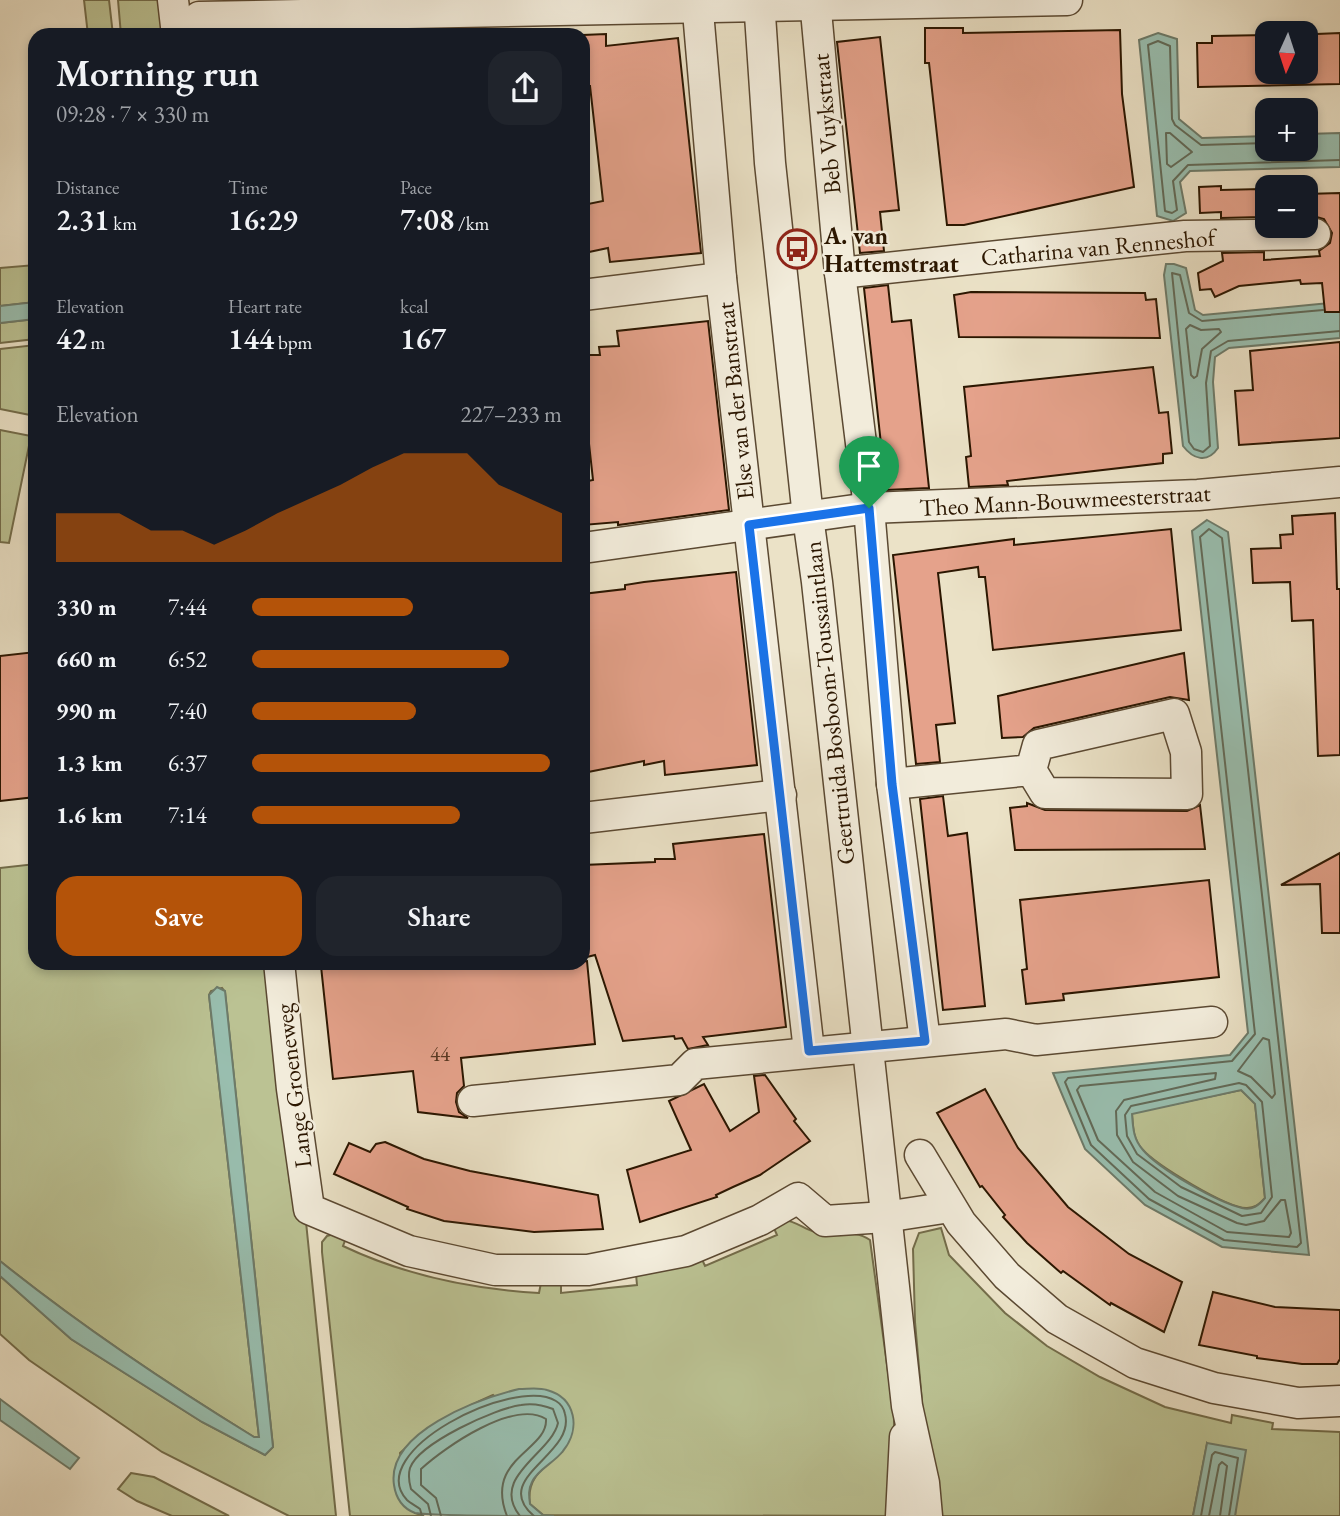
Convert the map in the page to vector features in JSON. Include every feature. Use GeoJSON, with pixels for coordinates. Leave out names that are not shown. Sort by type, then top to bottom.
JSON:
{"type":"FeatureCollection","features":[{"type":"Feature","properties":{"kind":"street"},"geometry":{"type":"LineString","coordinates":[[173,0],[188,26],[697,3],[1067,0]]}},
{"type":"Feature","properties":{"kind":"street","name":"Beb Vuykstraat"},"geometry":{"type":"LineString","coordinates":[[815,2],[840,273],[869,508],[892,784],[925,1041]]}},
{"type":"Feature","properties":{"kind":"street","name":"Else van der Banstraat"},"geometry":{"type":"LineString","coordinates":[[697,3],[721,278],[809,1051]]}},
{"type":"Feature","properties":{"kind":"street","name":"Geertruida Bosboom-Toussaintlaan"},"geometry":{"type":"LineString","coordinates":[[759,3],[770,163],[885,1217],[907,1406],[924,1483],[926,1516]]}},
{"type":"Feature","properties":{"kind":"street","name":"Catharina van Renneshof"},"geometry":{"type":"LineString","coordinates":[[840,273],[1139,240],[1255,235]]}},
{"type":"Feature","properties":{"kind":"street"},"geometry":{"type":"LineString","coordinates":[[590,294],[721,278]]}},
{"type":"Feature","properties":{"kind":"street","name":"Theo Mann-Bouwmeesterstraat"},"geometry":{"type":"LineString","coordinates":[[590,547],[869,508],[1198,495],[1340,482]]}},
{"type":"Feature","properties":{"kind":"street"},"geometry":{"type":"LineString","coordinates":[[1174,714],[1186,752],[1187,794],[1045,793],[1031,770],[1038,745],[1174,714]]}},
{"type":"Feature","properties":{"kind":"street"},"geometry":{"type":"LineString","coordinates":[[892,784],[1031,770]]}},
{"type":"Feature","properties":{"kind":"street"},"geometry":{"type":"LineString","coordinates":[[590,817],[781,795]]}},
{"type":"Feature","properties":{"kind":"street","name":"Lange Groeneweg"},"geometry":{"type":"LineString","coordinates":[[280,970],[292,1089],[309,1209],[409,1251],[495,1270],[588,1270],[686,1251],[760,1220],[798,1198],[825,1221],[885,1217]]}},
{"type":"Feature","properties":{"kind":"street"},"geometry":{"type":"LineString","coordinates":[[473,1101],[680,1080],[695,1064],[809,1051],[1006,1034],[1035,1040],[1212,1022]]}},
{"type":"Feature","properties":{"kind":"street"},"geometry":{"type":"LineString","coordinates":[[920,1154],[961,1223],[1007,1276],[1057,1319],[1135,1363],[1214,1388],[1298,1403],[1340,1401]]}},
{"type":"Feature","properties":{"kind":"street"},"geometry":{"type":"LineString","coordinates":[[885,1217],[950,1207]]}},
{"type":"Feature","properties":{"kind":"street","name":"Geertruida Bosboom-Toussaintlaan"},"geometry":{"type":"LineString","coordinates":[[901,1516],[907,1406]]}},
{"type":"Feature","properties":{"kind":"shaded area"},"geometry":{"type":"Polygon","coordinates":[[[84,0],[109,0],[112,28],[87,28],[84,0]]]}},
{"type":"Feature","properties":{"kind":"shaded area"},"geometry":{"type":"Polygon","coordinates":[[[118,0],[162,0],[164,28],[120,28],[118,0]]]}},
{"type":"Feature","properties":{"kind":"shaded area"},"geometry":{"type":"Polygon","coordinates":[[[28,266],[28,303],[0,306],[0,268],[28,266]]]}},
{"type":"Feature","properties":{"kind":"shaded area"},"geometry":{"type":"Polygon","coordinates":[[[28,320],[28,340],[0,343],[0,323],[28,320]]]}},
{"type":"Feature","properties":{"kind":"shaded area"},"geometry":{"type":"Polygon","coordinates":[[[28,346],[28,415],[0,409],[0,349],[28,346]]]}},
{"type":"Feature","properties":{"kind":"shaded area"},"geometry":{"type":"Polygon","coordinates":[[[0,430],[28,435],[28,451],[9,543],[0,542],[0,430]]]}},
{"type":"Feature","properties":{"kind":"shaded area"},"geometry":{"type":"Polygon","coordinates":[[[28,865],[28,970],[267,970],[290,1184],[295,1185],[306,1222],[336,1516],[289,1516],[162,1452],[29,1360],[0,1334],[0,1276],[71,1339],[202,1422],[265,1455],[273,1447],[225,992],[222,988],[211,991],[209,995],[259,1437],[254,1437],[156,1375],[0,1261],[0,868],[28,865]]]}},
{"type":"Feature","properties":{"kind":"shaded area"},"geometry":{"type":"Polygon","coordinates":[[[1241,1090],[1255,1103],[1265,1198],[1250,1208],[1225,1201],[1193,1185],[1150,1156],[1135,1137],[1132,1113],[1241,1090]]]}},
{"type":"Feature","properties":{"kind":"shaded area"},"geometry":{"type":"Polygon","coordinates":[[[783,1220],[822,1234],[857,1234],[870,1240],[894,1416],[894,1516],[543,1515],[530,1504],[531,1487],[538,1474],[562,1452],[493,1395],[444,1420],[400,1453],[415,1513],[424,1516],[350,1516],[322,1252],[322,1242],[327,1236],[334,1234],[346,1238],[343,1246],[390,1265],[439,1279],[488,1288],[539,1293],[541,1283],[561,1282],[561,1293],[637,1285],[636,1274],[701,1257],[705,1266],[777,1235],[773,1226],[783,1220]]]}},
{"type":"Feature","properties":{"kind":"shaded area"},"geometry":{"type":"Polygon","coordinates":[[[941,1228],[949,1255],[1005,1313],[1047,1346],[1100,1377],[1165,1407],[1231,1423],[1232,1415],[1273,1423],[1272,1429],[1340,1432],[1340,1516],[1235,1516],[1236,1504],[1207,1444],[1193,1516],[932,1516],[915,1322],[913,1249],[919,1233],[941,1228]]]}},
{"type":"Feature","properties":{"kind":"shaded area"},"geometry":{"type":"Polygon","coordinates":[[[131,1473],[154,1477],[229,1516],[172,1516],[137,1501],[118,1489],[131,1473]]]}},
{"type":"Feature","properties":{"kind":"water"},"geometry":{"type":"Polygon","coordinates":[[[1158,33],[1177,39],[1179,119],[1202,138],[1255,136],[1255,161],[1318,161],[1318,134],[1340,133],[1340,167],[1190,171],[1180,182],[1186,213],[1173,221],[1157,216],[1139,40],[1158,33]]]}},
{"type":"Feature","properties":{"kind":"water"},"geometry":{"type":"Polygon","coordinates":[[[1166,264],[1186,268],[1195,310],[1203,315],[1340,302],[1340,338],[1229,348],[1215,357],[1213,382],[1218,448],[1205,458],[1196,457],[1183,446],[1164,275],[1166,264]]]}},
{"type":"Feature","properties":{"kind":"water"},"geometry":{"type":"Polygon","coordinates":[[[28,303],[28,320],[0,323],[0,306],[28,303]]]}},
{"type":"Feature","properties":{"kind":"water"},"geometry":{"type":"Polygon","coordinates":[[[1207,520],[1228,532],[1309,1255],[1222,1247],[1145,1205],[1085,1149],[1053,1073],[1230,1055],[1248,1033],[1192,531],[1207,520]],[[1241,1090],[1132,1114],[1134,1133],[1137,1142],[1151,1158],[1189,1184],[1231,1205],[1252,1208],[1265,1198],[1255,1104],[1241,1090]]]}},
{"type":"Feature","properties":{"kind":"water"},"geometry":{"type":"Polygon","coordinates":[[[217,987],[225,991],[273,1447],[265,1455],[202,1422],[71,1339],[0,1276],[0,1261],[156,1375],[254,1437],[259,1437],[209,995],[217,987]]]}},
{"type":"Feature","properties":{"kind":"water"},"geometry":{"type":"Polygon","coordinates":[[[519,1389],[540,1389],[557,1394],[570,1407],[573,1415],[569,1442],[535,1477],[529,1490],[530,1504],[543,1515],[554,1516],[426,1514],[415,1513],[403,1506],[394,1485],[395,1466],[404,1449],[419,1434],[459,1410],[519,1389]]]}},
{"type":"Feature","properties":{"kind":"water"},"geometry":{"type":"Polygon","coordinates":[[[0,1399],[79,1458],[70,1469],[0,1420],[0,1399]]]}},
{"type":"Feature","properties":{"kind":"water"},"geometry":{"type":"Polygon","coordinates":[[[1207,1443],[1246,1450],[1235,1516],[1193,1516],[1207,1443]]]}},
{"type":"Feature","properties":{"kind":"building"},"geometry":{"type":"Polygon","coordinates":[[[925,28],[963,28],[963,33],[1120,30],[1122,94],[1134,187],[964,225],[947,225],[929,63],[925,63],[925,28]]]}},
{"type":"Feature","properties":{"kind":"building"},"geometry":{"type":"Polygon","coordinates":[[[1340,33],[1340,84],[1198,87],[1197,43],[1212,43],[1212,36],[1255,35],[1255,84],[1318,84],[1318,34],[1340,33]]]}},
{"type":"Feature","properties":{"kind":"building"},"geometry":{"type":"Polygon","coordinates":[[[606,34],[606,46],[678,38],[701,253],[610,262],[608,248],[590,252],[590,204],[603,201],[590,86],[590,35],[606,34]]]}},
{"type":"Feature","properties":{"kind":"building"},"geometry":{"type":"Polygon","coordinates":[[[880,37],[899,210],[880,212],[884,251],[860,253],[837,42],[880,37]]]}},
{"type":"Feature","properties":{"kind":"building"},"geometry":{"type":"Polygon","coordinates":[[[1221,186],[1221,190],[1255,189],[1255,217],[1221,218],[1221,212],[1200,213],[1199,187],[1221,186]]]}},
{"type":"Feature","properties":{"kind":"building"},"geometry":{"type":"Polygon","coordinates":[[[1340,193],[1340,312],[1325,312],[1322,283],[1301,284],[1300,280],[1239,286],[1215,297],[1211,289],[1200,290],[1198,273],[1223,261],[1222,253],[1264,252],[1264,260],[1320,256],[1319,251],[1330,243],[1332,233],[1324,219],[1318,217],[1318,194],[1340,193]]]}},
{"type":"Feature","properties":{"kind":"building"},"geometry":{"type":"Polygon","coordinates":[[[888,285],[892,322],[911,320],[929,488],[886,490],[864,288],[888,285]]]}},
{"type":"Feature","properties":{"kind":"building"},"geometry":{"type":"Polygon","coordinates":[[[971,292],[1145,293],[1146,300],[1156,299],[1160,338],[959,337],[954,295],[971,292]]]}},
{"type":"Feature","properties":{"kind":"building"},"geometry":{"type":"Polygon","coordinates":[[[708,321],[729,510],[618,525],[618,522],[590,524],[590,481],[593,480],[590,453],[590,355],[600,355],[599,347],[619,346],[617,331],[708,321]]]}},
{"type":"Feature","properties":{"kind":"building"},"geometry":{"type":"Polygon","coordinates":[[[1340,342],[1340,438],[1239,445],[1235,391],[1253,390],[1250,351],[1340,342]]]}},
{"type":"Feature","properties":{"kind":"building"},"geometry":{"type":"Polygon","coordinates":[[[1153,367],[1159,413],[1168,412],[1172,453],[1163,454],[1163,463],[1007,481],[1008,485],[969,487],[966,457],[971,456],[964,387],[1153,367]]]}},
{"type":"Feature","properties":{"kind":"building"},"geometry":{"type":"Polygon","coordinates":[[[1335,513],[1337,589],[1340,589],[1340,755],[1318,756],[1313,620],[1292,621],[1290,582],[1253,583],[1251,549],[1281,548],[1280,535],[1293,534],[1292,516],[1335,513]]]}},
{"type":"Feature","properties":{"kind":"building"},"geometry":{"type":"Polygon","coordinates":[[[1171,529],[1181,630],[993,650],[985,577],[979,577],[978,567],[938,573],[955,723],[936,725],[940,762],[916,764],[893,555],[1014,539],[1014,545],[1171,529]]]}},
{"type":"Feature","properties":{"kind":"building"},"geometry":{"type":"Polygon","coordinates":[[[736,572],[757,765],[665,775],[664,761],[644,765],[644,761],[590,772],[590,593],[625,589],[625,585],[736,572]]]}},
{"type":"Feature","properties":{"kind":"building"},"geometry":{"type":"Polygon","coordinates":[[[28,653],[28,798],[0,801],[0,656],[28,653]]]}},
{"type":"Feature","properties":{"kind":"building"},"geometry":{"type":"Polygon","coordinates":[[[1184,653],[1189,700],[1170,697],[1034,728],[1023,737],[1002,738],[998,696],[1184,653]]]}},
{"type":"Feature","properties":{"kind":"building"},"geometry":{"type":"Polygon","coordinates":[[[943,796],[948,836],[967,833],[985,1006],[943,1010],[920,799],[943,796]]]}},
{"type":"Feature","properties":{"kind":"building"},"geometry":{"type":"Polygon","coordinates":[[[1027,803],[1045,810],[1187,811],[1200,805],[1205,849],[1015,850],[1010,808],[1027,806],[1027,803]]]}},
{"type":"Feature","properties":{"kind":"building"},"geometry":{"type":"Polygon","coordinates":[[[764,834],[786,1027],[703,1037],[708,1045],[688,1049],[682,1038],[675,1039],[674,1036],[623,1041],[595,955],[590,956],[590,865],[675,859],[673,844],[764,834]]]}},
{"type":"Feature","properties":{"kind":"building"},"geometry":{"type":"Polygon","coordinates":[[[1340,853],[1340,933],[1322,933],[1320,884],[1281,885],[1340,853]]]}},
{"type":"Feature","properties":{"kind":"building"},"geometry":{"type":"Polygon","coordinates":[[[1209,880],[1219,977],[1063,994],[1064,1000],[1026,1004],[1022,970],[1027,969],[1020,900],[1209,880]]]}},
{"type":"Feature","properties":{"kind":"building"},"geometry":{"type":"Polygon","coordinates":[[[321,970],[588,970],[595,1044],[461,1058],[464,1086],[457,1093],[456,1102],[459,1112],[468,1118],[418,1112],[413,1071],[333,1079],[321,970]]]}},
{"type":"Feature","properties":{"kind":"building"},"geometry":{"type":"Polygon","coordinates":[[[765,1075],[810,1141],[760,1175],[716,1195],[717,1197],[640,1222],[627,1170],[691,1150],[669,1101],[704,1084],[730,1131],[759,1112],[754,1076],[765,1075]]]}},
{"type":"Feature","properties":{"kind":"building"},"geometry":{"type":"Polygon","coordinates":[[[985,1089],[1018,1148],[1068,1207],[1129,1254],[1182,1282],[1164,1332],[1111,1303],[1110,1305],[1063,1271],[1061,1273],[1027,1243],[1003,1217],[1005,1215],[982,1186],[980,1187],[937,1113],[985,1089]]]}},
{"type":"Feature","properties":{"kind":"building"},"geometry":{"type":"Polygon","coordinates":[[[385,1142],[424,1159],[470,1171],[598,1195],[603,1229],[534,1232],[444,1221],[407,1209],[408,1207],[334,1174],[349,1143],[370,1152],[376,1144],[385,1142]]]}},
{"type":"Feature","properties":{"kind":"building"},"geometry":{"type":"Polygon","coordinates":[[[1213,1292],[1275,1307],[1340,1310],[1340,1359],[1337,1364],[1302,1364],[1257,1358],[1199,1345],[1213,1292]]]}},
{"type":"Feature","properties":{"kind":"place","name":"A. van Hattemstraat"},"geometry":{"type":"Point","coordinates":[797,249]}},
{"type":"Feature","properties":{"kind":"route"},"geometry":{"type":"LineString","coordinates":[[869,508],[892,784],[925,1041],[809,1051],[749,525],[869,508]]}}]}
